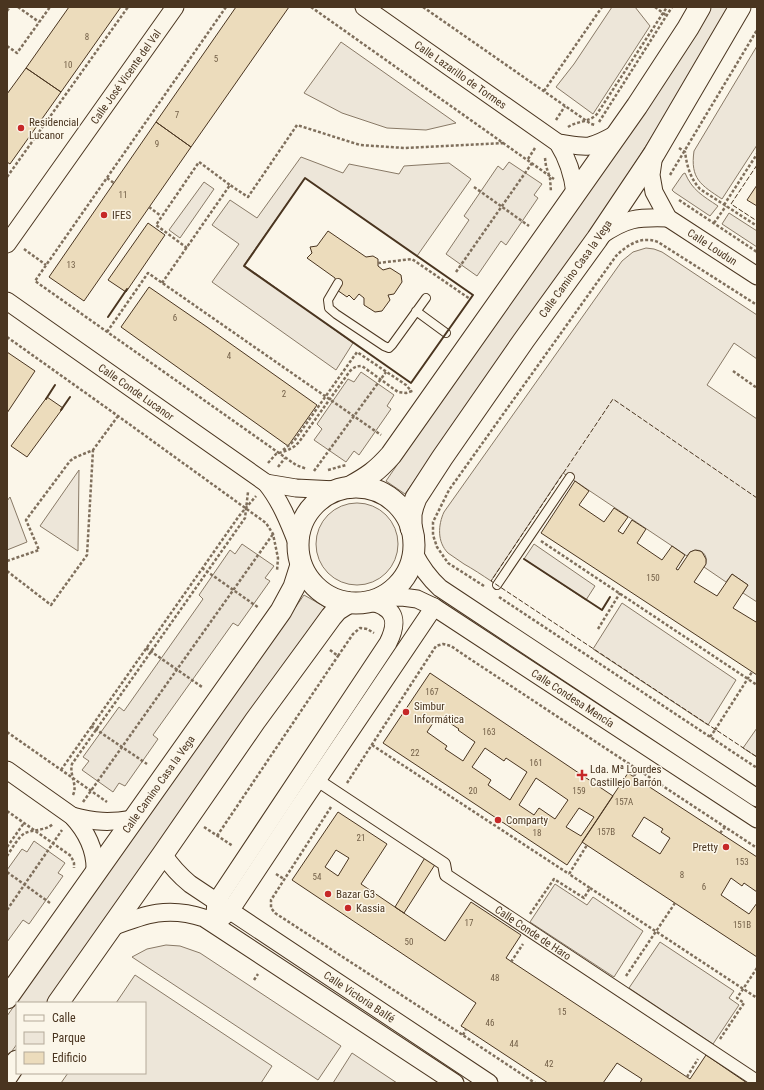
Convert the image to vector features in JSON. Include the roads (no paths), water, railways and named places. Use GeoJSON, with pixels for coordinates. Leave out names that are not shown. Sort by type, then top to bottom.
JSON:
{"type":"FeatureCollection","features":[{"type":"Feature","properties":{"kind":"street","name":"Calle José Vicente del Val"},"geometry":{"type":"LineString","coordinates":[[9,242],[175,7]]}},
{"type":"Feature","properties":{"kind":"street","name":"Calle Lazarillo de Tormes"},"geometry":{"type":"LineString","coordinates":[[364,7],[557,142],[571,169],[575,193]]}},
{"type":"Feature","properties":{"kind":"street"},"geometry":{"type":"LineString","coordinates":[[343,488],[367,488],[386,495],[400,507],[407,517],[411,528],[414,541],[414,553],[406,575],[392,591],[375,600],[348,603],[336,600],[326,595],[312,584],[301,565],[298,554],[297,543],[303,519],[310,508],[319,499],[343,488],[370,476],[391,455],[417,395],[575,193],[637,106],[700,7]]}},
{"type":"Feature","properties":{"kind":"street","name":"Calle Camino Casa la Vega"},"geometry":{"type":"LineString","coordinates":[[411,528],[412,506],[416,498],[442,458],[597,239],[654,154],[740,7]]}},
{"type":"Feature","properties":{"kind":"street","name":"Calle Lazarillo de Tormes"},"geometry":{"type":"LineString","coordinates":[[557,142],[578,146],[588,146],[600,143],[618,133]]}},
{"type":"Feature","properties":{"kind":"street","name":"Calle Loudun"},"geometry":{"type":"LineString","coordinates":[[654,154],[651,175],[654,192],[668,218],[757,276]]}},
{"type":"Feature","properties":{"kind":"street"},"geometry":{"type":"LineString","coordinates":[[597,239],[619,224],[629,220],[642,218],[668,218]]}},
{"type":"Feature","properties":{"kind":"street","name":"Calle Conde Lucanor"},"geometry":{"type":"LineString","coordinates":[[7,301],[262,480],[272,490],[297,543]]}},
{"type":"Feature","properties":{"kind":"street","name":"Calle Conde Lucanor"},"geometry":{"type":"LineString","coordinates":[[262,480],[296,488],[343,488]]}},
{"type":"Feature","properties":{"kind":"street","name":"Calle Condesa Mencía"},"geometry":{"type":"LineString","coordinates":[[414,553],[421,567],[440,588],[757,798]]}},
{"type":"Feature","properties":{"kind":"street","name":"Calle Camino Casa la Vega"},"geometry":{"type":"LineString","coordinates":[[7,998],[281,611],[294,587],[301,565]]}},
{"type":"Feature","properties":{"kind":"street","name":"Calle Condesa Mencía"},"geometry":{"type":"LineString","coordinates":[[375,600],[402,597],[417,599],[434,607],[757,819]]}},
{"type":"Feature","properties":{"kind":"street"},"geometry":{"type":"LineString","coordinates":[[214,924],[216,902],[388,643],[393,633],[393,617],[384,606],[375,600]]}},
{"type":"Feature","properties":{"kind":"street"},"geometry":{"type":"LineString","coordinates":[[59,1002],[255,721],[324,626],[337,610],[348,603]]}},
{"type":"Feature","properties":{"kind":"street"},"geometry":{"type":"LineString","coordinates":[[214,924],[230,911],[434,607]]}},
{"type":"Feature","properties":{"kind":"street"},"geometry":{"type":"LineString","coordinates":[[7,770],[68,812],[80,824],[92,845],[95,859],[95,872]]}},
{"type":"Feature","properties":{"kind":"street","name":"Calle Conde de Haro"},"geometry":{"type":"LineString","coordinates":[[317,780],[444,864],[446,875],[757,1081]]}},
{"type":"Feature","properties":{"kind":"street"},"geometry":{"type":"LineString","coordinates":[[68,812],[90,820],[104,822],[132,820]]}},
{"type":"Feature","properties":{"kind":"street","name":"Calle Victoria Balfé"},"geometry":{"type":"LineString","coordinates":[[163,854],[170,866],[198,890],[489,1083]]}},
{"type":"Feature","properties":{"kind":"street"},"geometry":{"type":"LineString","coordinates":[[198,890],[211,886],[235,874]]}},
{"type":"Feature","properties":{"kind":"street","name":"Calle Victoria Balfé"},"geometry":{"type":"LineString","coordinates":[[112,927],[139,917],[160,912],[190,913],[204,918],[455,1083]]}},
{"type":"Feature","properties":{"kind":"street"},"geometry":{"type":"LineString","coordinates":[[7,1076],[16,1062]]}},
{"type":"Feature","properties":{"kind":"lane"},"geometry":{"type":"LineString","coordinates":[[338,283],[328,300],[329,308],[389,348],[426,298]]}},
{"type":"Feature","properties":{"kind":"lane"},"geometry":{"type":"LineString","coordinates":[[416,311],[446,333]]}},
{"type":"Feature","properties":{"kind":"lane"},"geometry":{"type":"LineString","coordinates":[[497,585],[570,477]]}},
{"type":"Feature","properties":{"kind":"place","name":"Residencial Lucanor"},"geometry":{"type":"Point","coordinates":[21,128]}},
{"type":"Feature","properties":{"kind":"place","name":"IFES"},"geometry":{"type":"Point","coordinates":[104,215]}},
{"type":"Feature","properties":{"kind":"place","name":"Simbur Informática"},"geometry":{"type":"Point","coordinates":[406,712]}},
{"type":"Feature","properties":{"kind":"place","name":"Lda. Mª Lourdes Castillejo Barrón"},"geometry":{"type":"Point","coordinates":[582,775]}},
{"type":"Feature","properties":{"kind":"place","name":"Comparty"},"geometry":{"type":"Point","coordinates":[498,820]}},
{"type":"Feature","properties":{"kind":"place","name":"Pretty"},"geometry":{"type":"Point","coordinates":[726,847]}},
{"type":"Feature","properties":{"kind":"place","name":"Bazar G3"},"geometry":{"type":"Point","coordinates":[328,894]}},
{"type":"Feature","properties":{"kind":"place","name":"Kassia"},"geometry":{"type":"Point","coordinates":[348,908]}}]}
